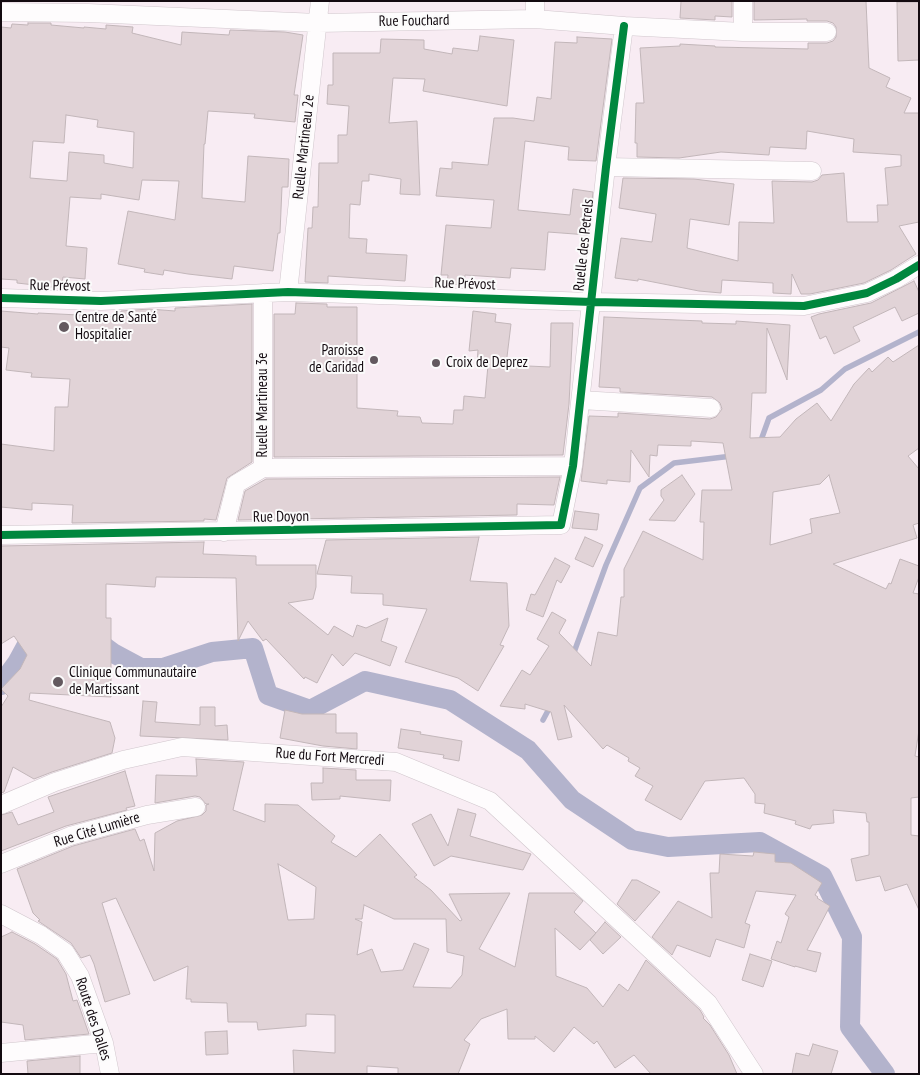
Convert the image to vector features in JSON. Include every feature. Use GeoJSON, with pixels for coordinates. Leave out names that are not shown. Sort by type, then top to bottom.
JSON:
{"type":"FeatureCollection","features":[{"type":"Feature","properties":{"kind":"street","name":"Ruelle Martineau 2e"},"geometry":{"type":"LineString","coordinates":[[288,292],[320,1]]}},
{"type":"Feature","properties":{"kind":"street"},"geometry":{"type":"LineString","coordinates":[[535,1],[535,19]]}},
{"type":"Feature","properties":{"kind":"street"},"geometry":{"type":"LineString","coordinates":[[743,1],[743,32]]}},
{"type":"Feature","properties":{"kind":"street","name":"Rue Fouchard"},"geometry":{"type":"LineString","coordinates":[[3,8],[88,7],[318,23],[535,19],[743,32],[827,32]]}},
{"type":"Feature","properties":{"kind":"street","name":"Ruelle des Petrels"},"geometry":{"type":"LineString","coordinates":[[561,526],[573,466],[606,167],[624,26]]}},
{"type":"Feature","properties":{"kind":"street"},"geometry":{"type":"LineString","coordinates":[[606,167],[812,171]]}},
{"type":"Feature","properties":{"kind":"street","name":"Rue Prévost"},"geometry":{"type":"LineString","coordinates":[[1,298],[101,300],[288,292],[592,302],[804,306],[867,293],[919,265]]}},
{"type":"Feature","properties":{"kind":"street","name":"Ruelle Martineau 3e"},"geometry":{"type":"LineString","coordinates":[[224,532],[236,484],[263,468],[263,293]]}},
{"type":"Feature","properties":{"kind":"street"},"geometry":{"type":"LineString","coordinates":[[580,400],[711,408]]}},
{"type":"Feature","properties":{"kind":"street"},"geometry":{"type":"LineString","coordinates":[[263,468],[573,466]]}},
{"type":"Feature","properties":{"kind":"street","name":"Rue Doyon"},"geometry":{"type":"LineString","coordinates":[[1,535],[561,526]]}},
{"type":"Feature","properties":{"kind":"street","name":"Rue du Fort Mercredi"},"geometry":{"type":"LineString","coordinates":[[1,805],[54,782],[114,763],[182,747],[396,762],[490,801],[708,1003],[754,1074]]}},
{"type":"Feature","properties":{"kind":"street","name":"Rue Cité Lumière"},"geometry":{"type":"LineString","coordinates":[[1,864],[70,836],[147,815],[196,807]]}},
{"type":"Feature","properties":{"kind":"street","name":"Route des Dalles"},"geometry":{"type":"LineString","coordinates":[[1,914],[41,935],[65,952],[80,976],[104,1043],[110,1074]]}},
{"type":"Feature","properties":{"kind":"street"},"geometry":{"type":"LineString","coordinates":[[1,1053],[104,1043]]}},
{"type":"Feature","properties":{"kind":"building"},"geometry":{"type":"Polygon","coordinates":[[[681,1],[732,1],[732,17],[715,16],[715,20],[680,18],[681,1]]]}},
{"type":"Feature","properties":{"kind":"building"},"geometry":{"type":"Polygon","coordinates":[[[754,1],[866,1],[869,68],[890,78],[886,87],[911,98],[904,113],[919,113],[919,222],[899,226],[916,254],[891,270],[864,283],[810,294],[801,294],[792,274],[791,294],[773,293],[773,283],[722,280],[721,293],[699,291],[638,279],[638,281],[615,278],[621,238],[652,242],[656,214],[619,208],[623,178],[694,179],[734,184],[729,225],[690,219],[687,248],[738,261],[739,222],[774,223],[772,181],[812,182],[818,180],[822,175],[844,173],[847,222],[878,222],[877,205],[888,205],[885,168],[901,166],[901,155],[853,152],[854,139],[807,131],[806,149],[770,147],[769,155],[721,152],[679,158],[637,157],[637,143],[635,143],[636,103],[644,103],[640,48],[680,46],[680,44],[715,47],[808,49],[808,43],[827,43],[833,41],[836,37],[836,27],[833,23],[827,21],[807,21],[807,19],[754,20],[754,1]]]}},
{"type":"Feature","properties":{"kind":"building"},"geometry":{"type":"Polygon","coordinates":[[[897,2],[919,2],[919,60],[898,61],[897,2]]]}},
{"type":"Feature","properties":{"kind":"building"},"geometry":{"type":"Polygon","coordinates":[[[28,23],[51,23],[51,25],[106,29],[106,25],[133,27],[132,33],[181,45],[182,32],[229,35],[230,30],[285,32],[303,35],[294,95],[298,95],[295,122],[254,118],[255,114],[208,111],[204,144],[202,198],[245,202],[248,156],[289,159],[288,187],[282,187],[280,233],[278,233],[273,271],[234,266],[232,279],[164,270],[163,275],[144,272],[145,269],[118,264],[128,211],[175,220],[179,181],[142,180],[139,200],[101,194],[101,199],[70,197],[66,246],[87,248],[85,279],[63,277],[61,288],[17,283],[17,280],[1,279],[1,27],[11,28],[12,24],[28,25],[28,23]],[[66,115],[64,143],[33,141],[30,178],[67,181],[69,152],[104,155],[104,163],[133,168],[134,132],[97,127],[98,120],[66,115]]]}},
{"type":"Feature","properties":{"kind":"building"},"geometry":{"type":"Polygon","coordinates":[[[480,36],[514,40],[507,106],[423,91],[425,79],[393,78],[389,123],[417,121],[420,195],[400,194],[401,179],[369,174],[369,181],[362,181],[360,205],[350,204],[349,238],[367,239],[366,253],[407,255],[405,281],[328,276],[328,283],[305,282],[308,228],[312,228],[313,207],[318,207],[319,163],[338,163],[338,135],[347,135],[349,106],[327,104],[328,85],[333,85],[333,53],[380,53],[381,39],[424,40],[424,49],[452,54],[453,48],[478,51],[480,36]]]}},
{"type":"Feature","properties":{"kind":"building"},"geometry":{"type":"Polygon","coordinates":[[[577,37],[612,39],[596,161],[568,160],[569,147],[525,141],[518,210],[570,215],[573,189],[593,192],[588,235],[548,232],[545,270],[511,268],[510,278],[465,275],[464,285],[447,284],[448,275],[441,275],[446,225],[491,228],[494,200],[436,196],[440,168],[452,169],[452,162],[488,165],[494,118],[534,121],[537,97],[551,99],[555,42],[577,43],[577,37]]]}},
{"type":"Feature","properties":{"kind":"building"},"geometry":{"type":"Polygon","coordinates":[[[914,281],[919,292],[919,313],[902,321],[895,307],[853,327],[860,341],[834,354],[826,336],[820,339],[811,317],[871,303],[914,281]]]}},
{"type":"Feature","properties":{"kind":"building"},"geometry":{"type":"Polygon","coordinates":[[[296,303],[327,304],[327,307],[357,307],[357,408],[398,411],[397,416],[420,417],[422,423],[453,424],[454,410],[463,410],[464,396],[485,398],[488,365],[477,364],[478,350],[469,351],[473,311],[496,314],[495,322],[511,324],[506,365],[550,367],[551,323],[573,323],[569,404],[563,455],[274,457],[274,314],[295,314],[296,303]]]}},
{"type":"Feature","properties":{"kind":"building"},"geometry":{"type":"Polygon","coordinates":[[[252,304],[252,462],[227,478],[216,520],[72,523],[73,505],[32,503],[32,510],[1,507],[1,444],[54,451],[55,407],[68,407],[70,379],[31,377],[32,373],[6,370],[9,348],[1,347],[1,311],[120,317],[121,311],[149,309],[175,311],[175,308],[252,304]]]}},
{"type":"Feature","properties":{"kind":"building"},"geometry":{"type":"Polygon","coordinates":[[[604,317],[702,321],[702,323],[736,324],[736,321],[790,325],[787,380],[767,328],[766,393],[752,393],[750,438],[780,437],[796,419],[817,403],[831,421],[854,384],[869,368],[872,372],[888,357],[893,362],[919,345],[919,448],[908,456],[919,469],[919,523],[913,525],[917,538],[833,564],[886,589],[889,583],[891,584],[900,559],[919,566],[919,577],[913,593],[919,594],[919,730],[915,756],[919,757],[919,797],[911,798],[911,835],[919,836],[919,910],[907,884],[885,891],[880,876],[856,881],[851,859],[869,855],[869,822],[867,822],[866,813],[833,810],[834,823],[812,825],[810,829],[795,824],[796,821],[764,813],[765,804],[755,803],[755,794],[744,778],[705,781],[681,820],[645,800],[653,786],[635,776],[640,768],[628,761],[629,758],[607,745],[603,749],[564,705],[572,737],[558,740],[551,712],[525,704],[525,709],[500,706],[522,670],[530,675],[549,646],[537,639],[552,612],[566,620],[559,633],[591,666],[598,632],[617,636],[621,597],[624,597],[624,569],[643,531],[703,560],[704,522],[700,522],[702,490],[732,490],[723,443],[691,441],[691,446],[658,445],[657,456],[650,455],[649,477],[631,450],[630,482],[607,480],[607,484],[581,481],[589,416],[618,417],[618,413],[710,419],[716,417],[722,409],[720,403],[712,397],[620,392],[620,388],[599,387],[604,317]],[[829,475],[820,484],[773,492],[770,545],[812,533],[810,519],[840,513],[829,475]]]}},
{"type":"Feature","properties":{"kind":"building"},"geometry":{"type":"Polygon","coordinates":[[[682,475],[695,494],[675,521],[649,520],[664,500],[661,496],[661,490],[682,475]]]}},
{"type":"Feature","properties":{"kind":"building"},"geometry":{"type":"Polygon","coordinates":[[[560,477],[554,505],[517,504],[517,515],[238,520],[245,491],[266,479],[560,477]]]}},
{"type":"Feature","properties":{"kind":"building"},"geometry":{"type":"Polygon","coordinates":[[[575,511],[599,514],[597,530],[572,528],[575,511]]]}},
{"type":"Feature","properties":{"kind":"building"},"geometry":{"type":"Polygon","coordinates":[[[479,537],[470,581],[507,583],[509,626],[500,645],[504,646],[478,691],[458,678],[405,662],[427,609],[383,605],[383,594],[351,593],[352,576],[317,574],[326,540],[479,537]]]}},
{"type":"Feature","properties":{"kind":"building"},"geometry":{"type":"Polygon","coordinates":[[[585,537],[603,545],[593,567],[575,559],[585,537]]]}},
{"type":"Feature","properties":{"kind":"building"},"geometry":{"type":"Polygon","coordinates":[[[204,542],[203,554],[256,556],[256,565],[316,565],[316,587],[313,599],[288,603],[328,635],[334,626],[353,637],[357,625],[366,628],[388,618],[381,641],[397,647],[390,666],[355,653],[343,666],[332,654],[317,683],[305,677],[304,679],[266,639],[263,641],[248,621],[238,641],[236,578],[156,577],[155,587],[106,584],[106,618],[111,618],[111,697],[30,693],[29,700],[110,722],[115,738],[112,753],[34,779],[13,767],[4,792],[1,793],[1,707],[8,696],[1,689],[20,669],[27,655],[14,636],[1,644],[1,546],[204,542]]]}},
{"type":"Feature","properties":{"kind":"building"},"geometry":{"type":"Polygon","coordinates":[[[555,558],[570,566],[561,583],[557,580],[543,617],[526,610],[531,594],[535,595],[555,558]]]}},
{"type":"Feature","properties":{"kind":"building"},"geometry":{"type":"Polygon","coordinates":[[[143,701],[157,702],[155,722],[200,725],[200,707],[215,707],[215,726],[227,725],[228,740],[140,736],[143,701]]]}},
{"type":"Feature","properties":{"kind":"building"},"geometry":{"type":"Polygon","coordinates":[[[285,710],[302,714],[336,714],[336,733],[357,733],[357,749],[323,746],[280,738],[285,710]]]}},
{"type":"Feature","properties":{"kind":"building"},"geometry":{"type":"Polygon","coordinates":[[[401,729],[462,741],[459,761],[443,758],[444,755],[398,748],[401,729]]]}},
{"type":"Feature","properties":{"kind":"building"},"geometry":{"type":"Polygon","coordinates":[[[196,759],[244,762],[233,810],[265,822],[265,804],[298,805],[335,836],[331,842],[356,857],[380,834],[417,875],[414,877],[431,890],[460,921],[462,920],[449,894],[510,893],[479,949],[515,967],[529,893],[574,893],[583,901],[574,912],[596,933],[580,950],[555,928],[556,976],[587,988],[603,1007],[619,984],[628,991],[646,960],[700,1010],[703,1018],[710,1025],[729,1055],[737,1074],[651,1074],[634,1055],[615,1068],[597,1041],[594,1044],[574,1027],[554,1052],[535,1036],[535,1039],[508,1039],[507,1009],[481,1019],[464,1040],[470,1044],[458,1074],[398,1074],[398,1068],[367,1066],[367,1074],[294,1074],[293,1050],[335,1053],[335,1015],[306,1014],[306,1026],[258,1030],[257,1022],[228,1022],[227,1003],[191,1002],[191,999],[186,999],[188,966],[154,981],[116,898],[102,903],[130,994],[105,1002],[90,955],[81,958],[71,943],[38,921],[40,920],[33,913],[17,869],[73,846],[135,829],[140,841],[144,839],[154,871],[155,833],[177,821],[202,815],[206,811],[206,805],[209,804],[206,804],[200,797],[195,796],[155,803],[156,775],[197,776],[196,759]],[[278,864],[288,920],[314,919],[316,887],[278,864]],[[364,905],[362,919],[355,919],[362,922],[357,955],[372,949],[381,972],[403,970],[414,943],[429,949],[413,987],[451,988],[462,975],[464,956],[447,952],[446,919],[394,919],[364,905]]]}},
{"type":"Feature","properties":{"kind":"building"},"geometry":{"type":"Polygon","coordinates":[[[323,768],[356,770],[356,780],[391,780],[390,801],[340,796],[340,799],[312,800],[311,783],[323,783],[323,768]]]}},
{"type":"Feature","properties":{"kind":"building"},"geometry":{"type":"Polygon","coordinates":[[[125,771],[135,806],[126,808],[127,810],[66,826],[1,851],[1,815],[12,812],[18,825],[54,812],[48,797],[125,771]]]}},
{"type":"Feature","properties":{"kind":"building"},"geometry":{"type":"Polygon","coordinates":[[[458,809],[476,814],[470,836],[531,854],[523,870],[451,856],[434,866],[412,824],[431,814],[448,846],[458,809]]]}},
{"type":"Feature","properties":{"kind":"building"},"geometry":{"type":"Polygon","coordinates":[[[754,852],[775,854],[775,862],[791,863],[822,883],[815,895],[830,906],[807,950],[821,953],[816,972],[771,959],[777,941],[781,943],[789,917],[785,914],[796,895],[756,891],[745,923],[750,925],[744,948],[716,939],[710,957],[677,945],[672,955],[652,937],[678,901],[712,918],[710,873],[719,873],[720,854],[753,856],[754,852]]]}},
{"type":"Feature","properties":{"kind":"building"},"geometry":{"type":"Polygon","coordinates":[[[632,880],[637,880],[660,892],[635,921],[617,904],[632,880]]]}},
{"type":"Feature","properties":{"kind":"building"},"geometry":{"type":"Polygon","coordinates":[[[605,922],[621,937],[603,954],[590,940],[605,922]]]}},
{"type":"Feature","properties":{"kind":"building"},"geometry":{"type":"Polygon","coordinates":[[[12,932],[35,944],[57,959],[66,974],[73,1001],[77,1000],[89,1034],[25,1040],[23,1025],[1,1022],[1,937],[12,932]]]}},
{"type":"Feature","properties":{"kind":"building"},"geometry":{"type":"Polygon","coordinates":[[[750,954],[772,961],[763,987],[742,980],[750,954]]]}},
{"type":"Feature","properties":{"kind":"building"},"geometry":{"type":"Polygon","coordinates":[[[227,1031],[228,1054],[206,1055],[205,1032],[227,1031]]]}},
{"type":"Feature","properties":{"kind":"building"},"geometry":{"type":"Polygon","coordinates":[[[813,1044],[838,1051],[831,1074],[792,1074],[796,1053],[809,1056],[813,1044]]]}},
{"type":"Feature","properties":{"kind":"building"},"geometry":{"type":"Polygon","coordinates":[[[80,1056],[80,1074],[28,1074],[27,1061],[80,1056]]]}},
{"type":"Feature","properties":{"kind":"waterway"},"geometry":{"type":"LineString","coordinates":[[760,443],[769,418],[821,390],[845,369],[919,332]]}},
{"type":"Feature","properties":{"kind":"waterway"},"geometry":{"type":"LineString","coordinates":[[573,655],[606,565],[640,488],[674,463],[732,456]]}},
{"type":"Feature","properties":{"kind":"waterway"},"geometry":{"type":"LineString","coordinates":[[1,685],[17,663],[35,630],[39,630]]}},
{"type":"Feature","properties":{"kind":"waterway"},"geometry":{"type":"LineString","coordinates":[[90,636],[113,653],[141,668],[163,668],[212,652],[253,648],[268,695],[310,710],[365,681],[450,700],[528,750],[572,800],[632,840],[668,847],[760,842],[822,876],[852,937],[850,1027],[885,1074]]}},
{"type":"Feature","properties":{"kind":"waterway"},"geometry":{"type":"LineString","coordinates":[[543,720],[551,705]]}},
{"type":"Feature","properties":{"kind":"cycle path"},"geometry":{"type":"LineString","coordinates":[[1,535],[561,525],[573,466],[606,167],[624,26]]}},
{"type":"Feature","properties":{"kind":"cycle path"},"geometry":{"type":"LineString","coordinates":[[1,298],[101,301],[288,292],[592,302],[804,306],[867,293],[919,265]]}},
{"type":"Feature","properties":{"kind":"place","name":"Centre de Santé Hospitalier"},"geometry":{"type":"Point","coordinates":[64,327]}},
{"type":"Feature","properties":{"kind":"place","name":"Paroisse de Caridad"},"geometry":{"type":"Point","coordinates":[374,360]}},
{"type":"Feature","properties":{"kind":"place","name":"Croix de Deprez"},"geometry":{"type":"Point","coordinates":[436,363]}},
{"type":"Feature","properties":{"kind":"place","name":"Clinique Communautaire de Martissant"},"geometry":{"type":"Point","coordinates":[58,682]}}]}
